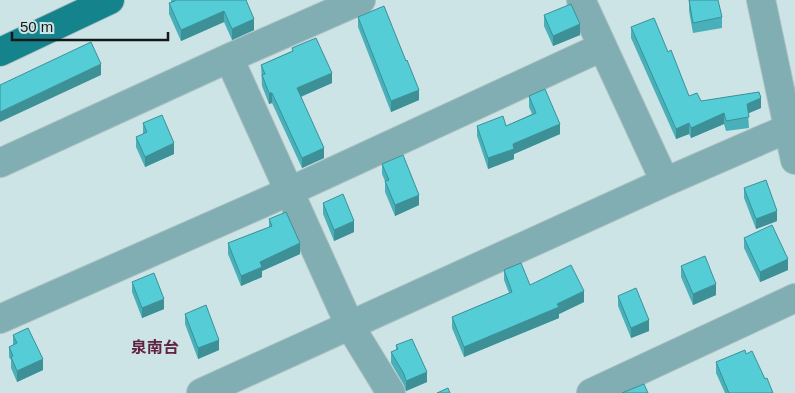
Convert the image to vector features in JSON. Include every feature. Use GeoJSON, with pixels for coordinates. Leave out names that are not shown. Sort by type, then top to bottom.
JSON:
{"type":"FeatureCollection","features":[{"type":"Feature","properties":{"kind":"main road"},"geometry":{"type":"LineString","coordinates":[[0,52],[110,0]]}},
{"type":"Feature","properties":{"kind":"street"},"geometry":{"type":"LineString","coordinates":[[0,163],[361,0]]}},
{"type":"Feature","properties":{"kind":"street"},"geometry":{"type":"LineString","coordinates":[[581,0],[665,182]]}},
{"type":"Feature","properties":{"kind":"street"},"geometry":{"type":"LineString","coordinates":[[761,0],[795,160]]}},
{"type":"Feature","properties":{"kind":"street"},"geometry":{"type":"LineString","coordinates":[[0,319],[288,192],[602,47]]}},
{"type":"Feature","properties":{"kind":"street"},"geometry":{"type":"LineString","coordinates":[[229,58],[350,326],[391,393]]}},
{"type":"Feature","properties":{"kind":"street"},"geometry":{"type":"LineString","coordinates":[[200,393],[665,182],[789,128]]}},
{"type":"Feature","properties":{"kind":"street"},"geometry":{"type":"LineString","coordinates":[[591,393],[795,298]]}},
{"type":"Feature","properties":{"kind":"building"},"geometry":{"type":"Polygon","coordinates":[[[175,0],[246,0],[254,19],[232,29],[224,11],[181,30],[169,3],[175,0]]]}},
{"type":"Feature","properties":{"kind":"building"},"geometry":{"type":"Polygon","coordinates":[[[689,0],[718,0],[722,17],[693,23],[689,0]]]}},
{"type":"Feature","properties":{"kind":"building"},"geometry":{"type":"Polygon","coordinates":[[[571,4],[580,24],[553,36],[544,15],[571,4]]]}},
{"type":"Feature","properties":{"kind":"building"},"geometry":{"type":"Polygon","coordinates":[[[384,6],[419,90],[391,101],[358,17],[384,6]]]}},
{"type":"Feature","properties":{"kind":"building"},"geometry":{"type":"Polygon","coordinates":[[[654,18],[668,52],[671,50],[689,96],[697,93],[701,101],[759,92],[761,98],[747,104],[749,117],[726,121],[724,113],[691,128],[689,123],[676,129],[631,27],[654,18]]]}},
{"type":"Feature","properties":{"kind":"building"},"geometry":{"type":"Polygon","coordinates":[[[316,38],[332,73],[297,88],[324,148],[302,158],[272,93],[269,93],[262,75],[265,74],[261,65],[293,51],[292,48],[316,38]]]}},
{"type":"Feature","properties":{"kind":"building"},"geometry":{"type":"Polygon","coordinates":[[[91,42],[101,64],[0,112],[0,85],[91,42]]]}},
{"type":"Feature","properties":{"kind":"building"},"geometry":{"type":"Polygon","coordinates":[[[545,89],[560,124],[513,144],[514,149],[488,158],[477,126],[503,116],[506,126],[536,113],[529,96],[545,89]]]}},
{"type":"Feature","properties":{"kind":"building"},"geometry":{"type":"Polygon","coordinates":[[[162,115],[174,143],[145,157],[136,137],[147,132],[143,123],[162,115]]]}},
{"type":"Feature","properties":{"kind":"building"},"geometry":{"type":"Polygon","coordinates":[[[403,155],[419,195],[395,205],[385,181],[389,180],[382,164],[403,155]]]}},
{"type":"Feature","properties":{"kind":"building"},"geometry":{"type":"Polygon","coordinates":[[[766,180],[777,211],[756,219],[744,188],[766,180]]]}},
{"type":"Feature","properties":{"kind":"building"},"geometry":{"type":"Polygon","coordinates":[[[343,194],[354,221],[334,230],[323,203],[343,194]]]}},
{"type":"Feature","properties":{"kind":"building"},"geometry":{"type":"Polygon","coordinates":[[[286,212],[300,243],[260,262],[262,267],[241,276],[228,243],[272,226],[269,219],[286,212]]]}},
{"type":"Feature","properties":{"kind":"building"},"geometry":{"type":"Polygon","coordinates":[[[772,225],[788,259],[760,272],[744,238],[772,225]]]}},
{"type":"Feature","properties":{"kind":"building"},"geometry":{"type":"Polygon","coordinates":[[[705,256],[716,284],[693,294],[681,266],[705,256]]]}},
{"type":"Feature","properties":{"kind":"building"},"geometry":{"type":"Polygon","coordinates":[[[521,263],[530,285],[571,265],[584,291],[557,304],[559,307],[464,347],[452,317],[512,292],[504,270],[521,263]]]}},
{"type":"Feature","properties":{"kind":"building"},"geometry":{"type":"Polygon","coordinates":[[[154,273],[164,299],[142,308],[132,282],[154,273]]]}},
{"type":"Feature","properties":{"kind":"building"},"geometry":{"type":"Polygon","coordinates":[[[636,288],[649,320],[631,328],[618,296],[636,288]]]}},
{"type":"Feature","properties":{"kind":"building"},"geometry":{"type":"Polygon","coordinates":[[[206,305],[219,340],[198,348],[185,314],[206,305]]]}},
{"type":"Feature","properties":{"kind":"building"},"geometry":{"type":"Polygon","coordinates":[[[28,328],[43,359],[17,371],[9,347],[17,343],[13,335],[28,328]]]}},
{"type":"Feature","properties":{"kind":"building"},"geometry":{"type":"Polygon","coordinates":[[[412,339],[427,372],[406,381],[391,352],[398,349],[396,345],[412,339]]]}},
{"type":"Feature","properties":{"kind":"building"},"geometry":{"type":"Polygon","coordinates":[[[745,350],[746,354],[752,351],[773,393],[729,393],[716,362],[745,350]]]}},
{"type":"Feature","properties":{"kind":"building"},"geometry":{"type":"Polygon","coordinates":[[[644,384],[648,393],[622,393],[644,384]]]}},
{"type":"Feature","properties":{"kind":"building"},"geometry":{"type":"Polygon","coordinates":[[[448,388],[450,393],[437,393],[448,388]]]}},
{"type":"Feature","properties":{"kind":"district","name":"泉南台"},"geometry":{"type":"Point","coordinates":[155,347]}}]}
